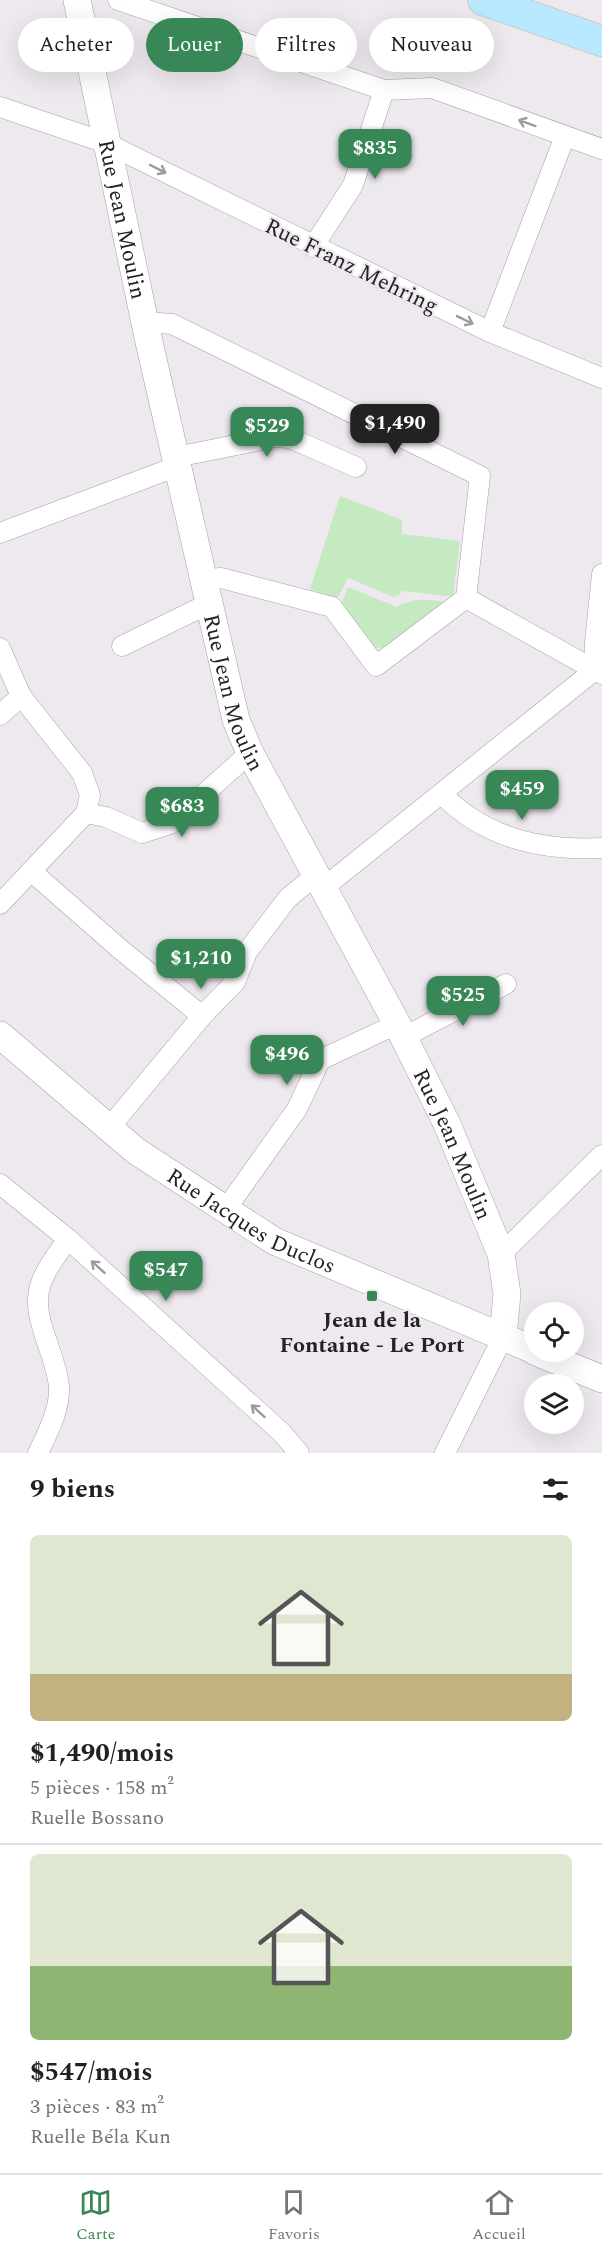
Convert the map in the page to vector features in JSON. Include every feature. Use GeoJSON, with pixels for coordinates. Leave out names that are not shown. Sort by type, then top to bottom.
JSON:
{"type":"FeatureCollection","features":[{"type":"Feature","properties":{"kind":"main road"},"geometry":{"type":"LineString","coordinates":[[483,0],[602,41]]}},
{"type":"Feature","properties":{"kind":"street","name":"Rue Jean Moulin"},"geometry":{"type":"LineString","coordinates":[[77,0],[106,143],[225,683],[249,753],[400,1030],[447,1124],[501,1254],[507,1294],[503,1337]]}},
{"type":"Feature","properties":{"kind":"street"},"geometry":{"type":"LineString","coordinates":[[118,0],[384,90],[432,88],[602,149]]}},
{"type":"Feature","properties":{"kind":"street"},"geometry":{"type":"LineString","coordinates":[[313,247],[353,185],[384,90]]}},
{"type":"Feature","properties":{"kind":"street","name":"Rue Franz Mehring"},"geometry":{"type":"LineString","coordinates":[[0,107],[106,143],[313,247],[490,332],[602,378]]}},
{"type":"Feature","properties":{"kind":"street"},"geometry":{"type":"LineString","coordinates":[[490,332],[565,136]]}},
{"type":"Feature","properties":{"kind":"street"},"geometry":{"type":"LineString","coordinates":[[122,646],[206,592],[221,578],[332,607],[376,666],[466,598],[480,476],[172,324],[145,322]]}},
{"type":"Feature","properties":{"kind":"street"},"geometry":{"type":"LineString","coordinates":[[0,533],[177,462],[276,436],[290,438],[356,467]]}},
{"type":"Feature","properties":{"kind":"street"},"geometry":{"type":"LineString","coordinates":[[598,672],[595,642],[602,573]]}},
{"type":"Feature","properties":{"kind":"street"},"geometry":{"type":"LineString","coordinates":[[466,598],[598,672]]}},
{"type":"Feature","properties":{"kind":"street"},"geometry":{"type":"LineString","coordinates":[[0,648],[21,696],[82,773],[90,795],[86,813],[0,904]]}},
{"type":"Feature","properties":{"kind":"street"},"geometry":{"type":"LineString","coordinates":[[109,1128],[202,1016],[235,982],[247,952],[288,898],[319,882],[442,794],[598,672]]}},
{"type":"Feature","properties":{"kind":"street"},"geometry":{"type":"LineString","coordinates":[[0,715],[21,696]]}},
{"type":"Feature","properties":{"kind":"street"},"geometry":{"type":"LineString","coordinates":[[86,813],[106,817],[142,833],[170,824],[249,753]]}},
{"type":"Feature","properties":{"kind":"street"},"geometry":{"type":"LineString","coordinates":[[442,794],[474,822],[508,838],[564,849],[602,848]]}},
{"type":"Feature","properties":{"kind":"street"},"geometry":{"type":"LineString","coordinates":[[32,870],[120,949],[202,1016]]}},
{"type":"Feature","properties":{"kind":"street"},"geometry":{"type":"LineString","coordinates":[[225,1209],[297,1109],[320,1060],[400,1030],[506,984]]}},
{"type":"Feature","properties":{"kind":"street","name":"Rue Jacques Duclos"},"geometry":{"type":"LineString","coordinates":[[1,1037],[136,1151],[274,1240],[524,1346]]}},
{"type":"Feature","properties":{"kind":"street"},"geometry":{"type":"LineString","coordinates":[[501,1254],[602,1155]]}},
{"type":"Feature","properties":{"kind":"street"},"geometry":{"type":"LineString","coordinates":[[0,1184],[68,1239],[273,1425],[299,1453]]}},
{"type":"Feature","properties":{"kind":"street"},"geometry":{"type":"LineString","coordinates":[[38,1453],[56,1410],[59,1389],[55,1357],[40,1321],[38,1299],[41,1282],[68,1239]]}},
{"type":"Feature","properties":{"kind":"street"},"geometry":{"type":"LineString","coordinates":[[445,1453],[503,1337]]}},
{"type":"Feature","properties":{"kind":"street","name":"Rue Jacques Duclos"},"geometry":{"type":"LineString","coordinates":[[560,1362],[602,1380]]}},
{"type":"Feature","properties":{"kind":"green space"},"geometry":{"type":"Polygon","coordinates":[[[340,496],[402,520],[402,534],[460,541],[453,597],[404,591],[394,597],[348,578],[337,599],[310,589],[340,496]]]}},
{"type":"Feature","properties":{"kind":"green space"},"geometry":{"type":"Polygon","coordinates":[[[348,587],[397,607],[418,600],[456,604],[399,646],[369,649],[340,608],[348,587]]]}},
{"type":"Feature","properties":{"kind":"place","name":"Jean de la Fontaine - Le Port"},"geometry":{"type":"Point","coordinates":[372,1296]}}]}
